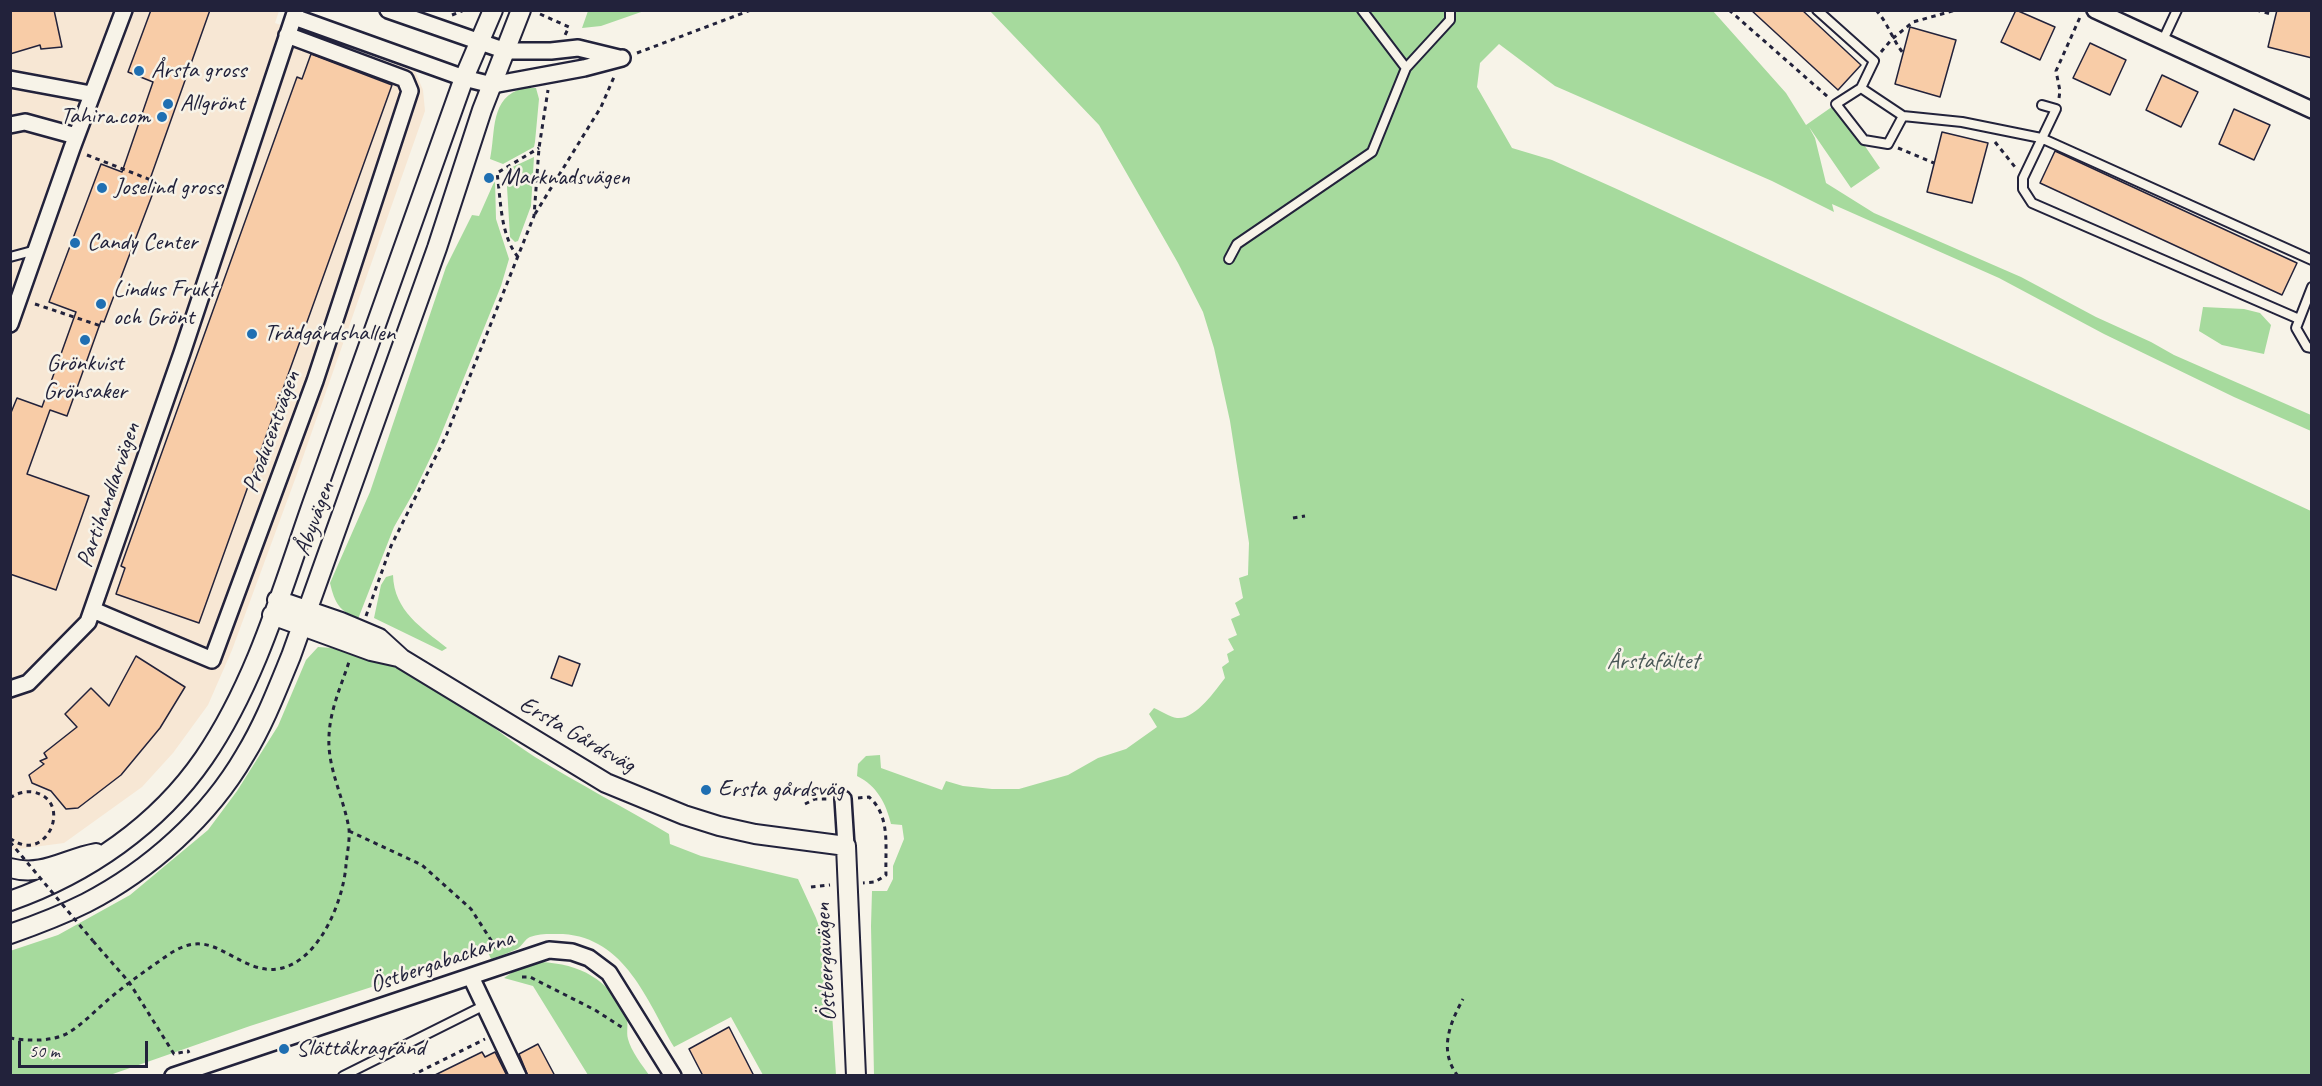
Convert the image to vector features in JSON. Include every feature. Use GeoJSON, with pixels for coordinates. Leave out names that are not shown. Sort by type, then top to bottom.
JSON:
{"type":"FeatureCollection","features":[{"type":"Feature","properties":{"kind":"street"},"geometry":{"type":"LineString","coordinates":[[10,324],[74,142],[124,10]]}},
{"type":"Feature","properties":{"kind":"street"},"geometry":{"type":"LineString","coordinates":[[387,10],[506,51],[551,51],[578,48],[622,58]]}},
{"type":"Feature","properties":{"kind":"street","name":"Åbyvägen"},"geometry":{"type":"LineString","coordinates":[[10,900],[60,880],[110,850],[147,822],[170,800],[203,760],[230,719],[275,607],[464,78],[493,10]]}},
{"type":"Feature","properties":{"kind":"street","name":"Åbyvägen"},"geometry":{"type":"LineString","coordinates":[[10,934],[50,920],[98,896],[127,878],[162,851],[194,822],[221,790],[244,756],[269,711],[305,618],[437,248],[492,85],[521,10]]}},
{"type":"Feature","properties":{"kind":"street"},"geometry":{"type":"LineString","coordinates":[[2095,10],[2312,110]]}},
{"type":"Feature","properties":{"kind":"street"},"geometry":{"type":"LineString","coordinates":[[295,14],[464,78],[492,85],[584,68],[622,58]]}},
{"type":"Feature","properties":{"kind":"street","name":"Partihandlarvägen"},"geometry":{"type":"LineString","coordinates":[[10,689],[28,683],[88,622],[182,354],[295,14]]}},
{"type":"Feature","properties":{"kind":"street","name":"Producentvägen"},"geometry":{"type":"LineString","coordinates":[[93,610],[212,660],[315,381],[410,91],[405,79],[287,35]]}},
{"type":"Feature","properties":{"kind":"street"},"geometry":{"type":"LineString","coordinates":[[10,79],[92,94]]}},
{"type":"Feature","properties":{"kind":"street"},"geometry":{"type":"LineString","coordinates":[[10,125],[25,122],[74,142]]}},
{"type":"Feature","properties":{"kind":"street","name":"Ersta Gårdsväg"},"geometry":{"type":"LineString","coordinates":[[275,607],[305,618],[371,651],[402,658],[606,783],[684,815],[719,826],[755,834],[846,846]]}},
{"type":"Feature","properties":{"kind":"street"},"geometry":{"type":"LineString","coordinates":[[843,799],[846,846]]}},
{"type":"Feature","properties":{"kind":"street","name":"Östbergavägen"},"geometry":{"type":"LineString","coordinates":[[846,846],[856,1076]]}},
{"type":"Feature","properties":{"kind":"street"},"geometry":{"type":"LineString","coordinates":[[10,868],[28,873],[47,869],[76,857],[110,850]]}},
{"type":"Feature","properties":{"kind":"street","name":"Östbergabackarna"},"geometry":{"type":"LineString","coordinates":[[173,1076],[549,950],[572,952],[589,958],[609,973],[673,1076]]}},
{"type":"Feature","properties":{"kind":"street"},"geometry":{"type":"LineString","coordinates":[[471,977],[518,1076]]}},
{"type":"Feature","properties":{"kind":"lane"},"geometry":{"type":"LineString","coordinates":[[1362,10],[1406,68]]}},
{"type":"Feature","properties":{"kind":"lane"},"geometry":{"type":"LineString","coordinates":[[1229,259],[1237,244],[1372,152],[1406,68],[1450,20],[1450,10]]}},
{"type":"Feature","properties":{"kind":"lane"},"geometry":{"type":"LineString","coordinates":[[1817,10],[1874,61],[1860,88],[1836,104],[1863,140],[1888,144],[1903,116]]}},
{"type":"Feature","properties":{"kind":"lane"},"geometry":{"type":"LineString","coordinates":[[2163,40],[2176,10]]}},
{"type":"Feature","properties":{"kind":"lane"},"geometry":{"type":"LineString","coordinates":[[1860,88],[1903,116],[1962,122],[2041,138],[2312,260]]}},
{"type":"Feature","properties":{"kind":"lane"},"geometry":{"type":"LineString","coordinates":[[2042,105],[2056,109],[2023,178],[2023,189],[2032,203],[2299,319]]}},
{"type":"Feature","properties":{"kind":"lane"},"geometry":{"type":"LineString","coordinates":[[10,257],[36,250]]}},
{"type":"Feature","properties":{"kind":"lane"},"geometry":{"type":"LineString","coordinates":[[2312,287],[2296,328],[2307,347],[2312,348]]}},
{"type":"Feature","properties":{"kind":"lane"},"geometry":{"type":"LineString","coordinates":[[343,1076],[485,1005]]}},
{"type":"Feature","properties":{"kind":"path"},"geometry":{"type":"LineString","coordinates":[[453,10],[454,15],[464,10]]}},
{"type":"Feature","properties":{"kind":"path"},"geometry":{"type":"LineString","coordinates":[[365,617],[391,546],[446,436],[534,216],[600,107],[622,58],[751,10]]}},
{"type":"Feature","properties":{"kind":"path"},"geometry":{"type":"LineString","coordinates":[[1730,10],[1836,104]]}},
{"type":"Feature","properties":{"kind":"path"},"geometry":{"type":"LineString","coordinates":[[1876,10],[1884,18],[1892,39],[1903,53]]}},
{"type":"Feature","properties":{"kind":"path"},"geometry":{"type":"LineString","coordinates":[[1874,61],[1892,39],[1913,22],[1956,10]]}},
{"type":"Feature","properties":{"kind":"path"},"geometry":{"type":"LineString","coordinates":[[2056,109],[2060,91],[2055,71],[2083,10]]}},
{"type":"Feature","properties":{"kind":"path"},"geometry":{"type":"LineString","coordinates":[[2256,10],[2271,14],[2271,10]]}},
{"type":"Feature","properties":{"kind":"path"},"geometry":{"type":"LineString","coordinates":[[540,14],[569,27],[565,35]]}},
{"type":"Feature","properties":{"kind":"path"},"geometry":{"type":"LineString","coordinates":[[534,216],[539,148],[549,87]]}},
{"type":"Feature","properties":{"kind":"path"},"geometry":{"type":"LineString","coordinates":[[1983,126],[2023,178]]}},
{"type":"Feature","properties":{"kind":"path"},"geometry":{"type":"LineString","coordinates":[[74,142],[151,180]]}},
{"type":"Feature","properties":{"kind":"path"},"geometry":{"type":"LineString","coordinates":[[1888,144],[1934,163]]}},
{"type":"Feature","properties":{"kind":"path"},"geometry":{"type":"LineString","coordinates":[[518,257],[509,247],[506,237],[496,173],[539,148]]}},
{"type":"Feature","properties":{"kind":"path"},"geometry":{"type":"LineString","coordinates":[[47,308],[101,326]]}},
{"type":"Feature","properties":{"kind":"path"},"geometry":{"type":"LineString","coordinates":[[1293,518],[1305,516]]}},
{"type":"Feature","properties":{"kind":"path"},"geometry":{"type":"LineString","coordinates":[[11,1038],[32,1042],[67,1034],[129,982],[178,948],[205,942],[257,967],[279,969],[301,959],[319,940],[335,913],[345,884],[349,831],[331,759],[329,737],[332,714],[352,654]]}},
{"type":"Feature","properties":{"kind":"path"},"geometry":{"type":"LineString","coordinates":[[10,798],[26,792],[35,793],[44,796],[53,812],[52,830],[47,836],[32,844],[10,840]]}},
{"type":"Feature","properties":{"kind":"path"},"geometry":{"type":"LineString","coordinates":[[805,804],[815,799],[868,797],[879,806],[885,825],[886,875]]}},
{"type":"Feature","properties":{"kind":"path"},"geometry":{"type":"LineString","coordinates":[[10,840],[129,982],[174,1054],[188,1051],[192,1069]]}},
{"type":"Feature","properties":{"kind":"path"},"geometry":{"type":"LineString","coordinates":[[1458,1076],[1451,1068],[1446,1047],[1451,1022],[1463,999]]}},
{"type":"Feature","properties":{"kind":"path"},"geometry":{"type":"LineString","coordinates":[[411,1076],[498,1032]]}},
{"type":"Feature","properties":{"kind":"shaded area"},"geometry":{"type":"Polygon","coordinates":[[[10,11],[279,11],[275,23],[415,71],[423,90],[425,111],[297,474],[232,650],[208,705],[173,753],[142,787],[64,843],[11,850],[10,11]]]}},
{"type":"Feature","properties":{"kind":"green space"},"geometry":{"type":"Polygon","coordinates":[[[588,11],[644,11],[601,26],[582,28],[588,11]]]}},
{"type":"Feature","properties":{"kind":"green space","name":"Årstafältet"},"geometry":{"type":"Polygon","coordinates":[[[990,11],[1713,11],[1786,93],[1806,125],[1836,104],[1880,168],[1851,188],[1809,127],[1815,138],[1826,183],[1874,213],[2021,277],[2174,355],[2311,415],[2311,431],[2234,397],[2104,334],[1999,278],[1832,204],[1834,212],[1772,181],[1555,86],[1499,44],[1480,63],[1477,87],[1512,148],[1552,160],[1619,190],[2311,511],[2311,1075],[874,1075],[872,891],[887,891],[893,879],[893,866],[904,839],[902,825],[891,824],[880,796],[857,776],[858,764],[866,756],[880,755],[881,768],[942,790],[946,781],[963,786],[1019,789],[1068,775],[1098,758],[1126,749],[1157,727],[1149,714],[1154,708],[1177,718],[1184,717],[1204,704],[1225,678],[1222,667],[1229,662],[1227,654],[1234,650],[1228,639],[1237,635],[1231,619],[1240,615],[1235,603],[1243,598],[1239,578],[1248,575],[1249,543],[1230,421],[1214,348],[1203,312],[1178,263],[1099,125],[990,11]]]}},
{"type":"Feature","properties":{"kind":"green space"},"geometry":{"type":"Polygon","coordinates":[[[524,88],[536,88],[539,99],[534,147],[503,164],[490,159],[496,117],[505,99],[524,88]]]}},
{"type":"Feature","properties":{"kind":"green space"},"geometry":{"type":"Polygon","coordinates":[[[534,157],[531,206],[518,241],[515,242],[510,237],[506,170],[534,157]]]}},
{"type":"Feature","properties":{"kind":"green space"},"geometry":{"type":"Polygon","coordinates":[[[495,180],[496,219],[509,259],[501,286],[438,442],[394,527],[358,619],[346,613],[339,606],[330,583],[370,492],[446,267],[472,215],[479,216],[495,180]]]}},
{"type":"Feature","properties":{"kind":"green space"},"geometry":{"type":"Polygon","coordinates":[[[2203,307],[2244,309],[2260,313],[2271,325],[2264,354],[2222,345],[2199,331],[2203,307]]]}},
{"type":"Feature","properties":{"kind":"green space"},"geometry":{"type":"Polygon","coordinates":[[[393,575],[398,599],[404,609],[419,626],[447,648],[442,651],[374,618],[381,585],[386,577],[393,575]]]}},
{"type":"Feature","properties":{"kind":"green space"},"geometry":{"type":"Polygon","coordinates":[[[318,647],[340,649],[383,661],[443,692],[535,757],[669,834],[670,844],[701,856],[798,879],[828,951],[836,1075],[763,1075],[731,1017],[674,1047],[632,974],[618,959],[603,947],[584,938],[550,934],[530,937],[517,949],[491,959],[487,950],[250,1026],[110,1075],[11,1075],[10,951],[58,935],[130,895],[208,830],[237,791],[278,726],[306,660],[318,647]]]}},
{"type":"Feature","properties":{"kind":"green space"},"geometry":{"type":"Polygon","coordinates":[[[541,962],[581,970],[602,983],[611,992],[626,1016],[629,1044],[649,1075],[588,1075],[533,986],[504,978],[523,965],[541,962]]]}},
{"type":"Feature","properties":{"kind":"building"},"geometry":{"type":"Polygon","coordinates":[[[10,10],[54,10],[62,47],[41,49],[40,45],[10,54],[10,10]]]}},
{"type":"Feature","properties":{"kind":"building"},"geometry":{"type":"Polygon","coordinates":[[[151,10],[210,10],[149,182],[156,185],[104,322],[101,321],[67,416],[50,410],[27,474],[89,496],[56,590],[10,574],[10,415],[17,398],[42,407],[76,312],[49,302],[101,164],[122,172],[153,82],[128,72],[151,10]]]}},
{"type":"Feature","properties":{"kind":"building"},"geometry":{"type":"Polygon","coordinates":[[[1751,10],[1802,10],[1861,65],[1838,90],[1751,10]]]}},
{"type":"Feature","properties":{"kind":"building"},"geometry":{"type":"Polygon","coordinates":[[[2016,10],[2055,27],[2040,60],[2001,42],[2016,10]]]}},
{"type":"Feature","properties":{"kind":"building"},"geometry":{"type":"Polygon","coordinates":[[[2277,10],[2312,10],[2312,58],[2268,47],[2277,10]]]}},
{"type":"Feature","properties":{"kind":"building"},"geometry":{"type":"Polygon","coordinates":[[[1910,27],[1956,40],[1940,97],[1895,84],[1910,27]]]}},
{"type":"Feature","properties":{"kind":"building"},"geometry":{"type":"Polygon","coordinates":[[[2090,43],[2126,60],[2110,95],[2073,78],[2090,43]]]}},
{"type":"Feature","properties":{"kind":"building","name":"Trädgårdshallen"},"geometry":{"type":"Polygon","coordinates":[[[311,54],[392,85],[199,623],[116,594],[125,568],[121,566],[297,77],[302,79],[311,54]]]}},
{"type":"Feature","properties":{"kind":"building"},"geometry":{"type":"Polygon","coordinates":[[[2162,75],[2198,92],[2181,127],[2146,110],[2162,75]]]}},
{"type":"Feature","properties":{"kind":"building"},"geometry":{"type":"Polygon","coordinates":[[[2234,109],[2270,125],[2254,160],[2219,144],[2234,109]]]}},
{"type":"Feature","properties":{"kind":"building"},"geometry":{"type":"Polygon","coordinates":[[[1942,132],[1988,143],[1972,203],[1927,192],[1942,132]]]}},
{"type":"Feature","properties":{"kind":"building"},"geometry":{"type":"Polygon","coordinates":[[[2055,151],[2297,263],[2282,295],[2040,183],[2055,151]]]}},
{"type":"Feature","properties":{"kind":"building"},"geometry":{"type":"Polygon","coordinates":[[[136,656],[185,687],[160,728],[121,775],[78,808],[66,809],[51,791],[32,783],[29,775],[44,764],[40,761],[47,758],[44,753],[77,727],[65,714],[91,688],[109,706],[136,656]]]}},
{"type":"Feature","properties":{"kind":"building"},"geometry":{"type":"Polygon","coordinates":[[[559,656],[580,664],[572,686],[551,678],[559,656]]]}},
{"type":"Feature","properties":{"kind":"building"},"geometry":{"type":"Polygon","coordinates":[[[729,1027],[754,1076],[703,1076],[689,1049],[729,1027]]]}},
{"type":"Feature","properties":{"kind":"building"},"geometry":{"type":"Polygon","coordinates":[[[538,1044],[555,1076],[528,1076],[519,1054],[538,1044]]]}},
{"type":"Feature","properties":{"kind":"building"},"geometry":{"type":"Polygon","coordinates":[[[482,1052],[485,1057],[495,1052],[507,1076],[433,1076],[482,1052]]]}},
{"type":"Feature","properties":{"kind":"place","name":"Årsta gross"},"geometry":{"type":"Point","coordinates":[139,71]}},
{"type":"Feature","properties":{"kind":"place","name":"Allgrönt"},"geometry":{"type":"Point","coordinates":[168,104]}},
{"type":"Feature","properties":{"kind":"place","name":"Tahira.com"},"geometry":{"type":"Point","coordinates":[162,117]}},
{"type":"Feature","properties":{"kind":"place","name":"Marknadsvägen"},"geometry":{"type":"Point","coordinates":[489,178]}},
{"type":"Feature","properties":{"kind":"place","name":"Joselind gross"},"geometry":{"type":"Point","coordinates":[102,188]}},
{"type":"Feature","properties":{"kind":"place","name":"Candy Center"},"geometry":{"type":"Point","coordinates":[75,243]}},
{"type":"Feature","properties":{"kind":"place","name":"Lindus Frukt och Grönt"},"geometry":{"type":"Point","coordinates":[101,304]}},
{"type":"Feature","properties":{"kind":"place","name":"Trädgårdshallen"},"geometry":{"type":"Point","coordinates":[252,334]}},
{"type":"Feature","properties":{"kind":"place","name":"Grönkvist Grönsaker"},"geometry":{"type":"Point","coordinates":[85,340]}},
{"type":"Feature","properties":{"kind":"place","name":"Ersta gårdsväg"},"geometry":{"type":"Point","coordinates":[706,790]}},
{"type":"Feature","properties":{"kind":"place","name":"Slättåkragränd"},"geometry":{"type":"Point","coordinates":[284,1049]}}]}
